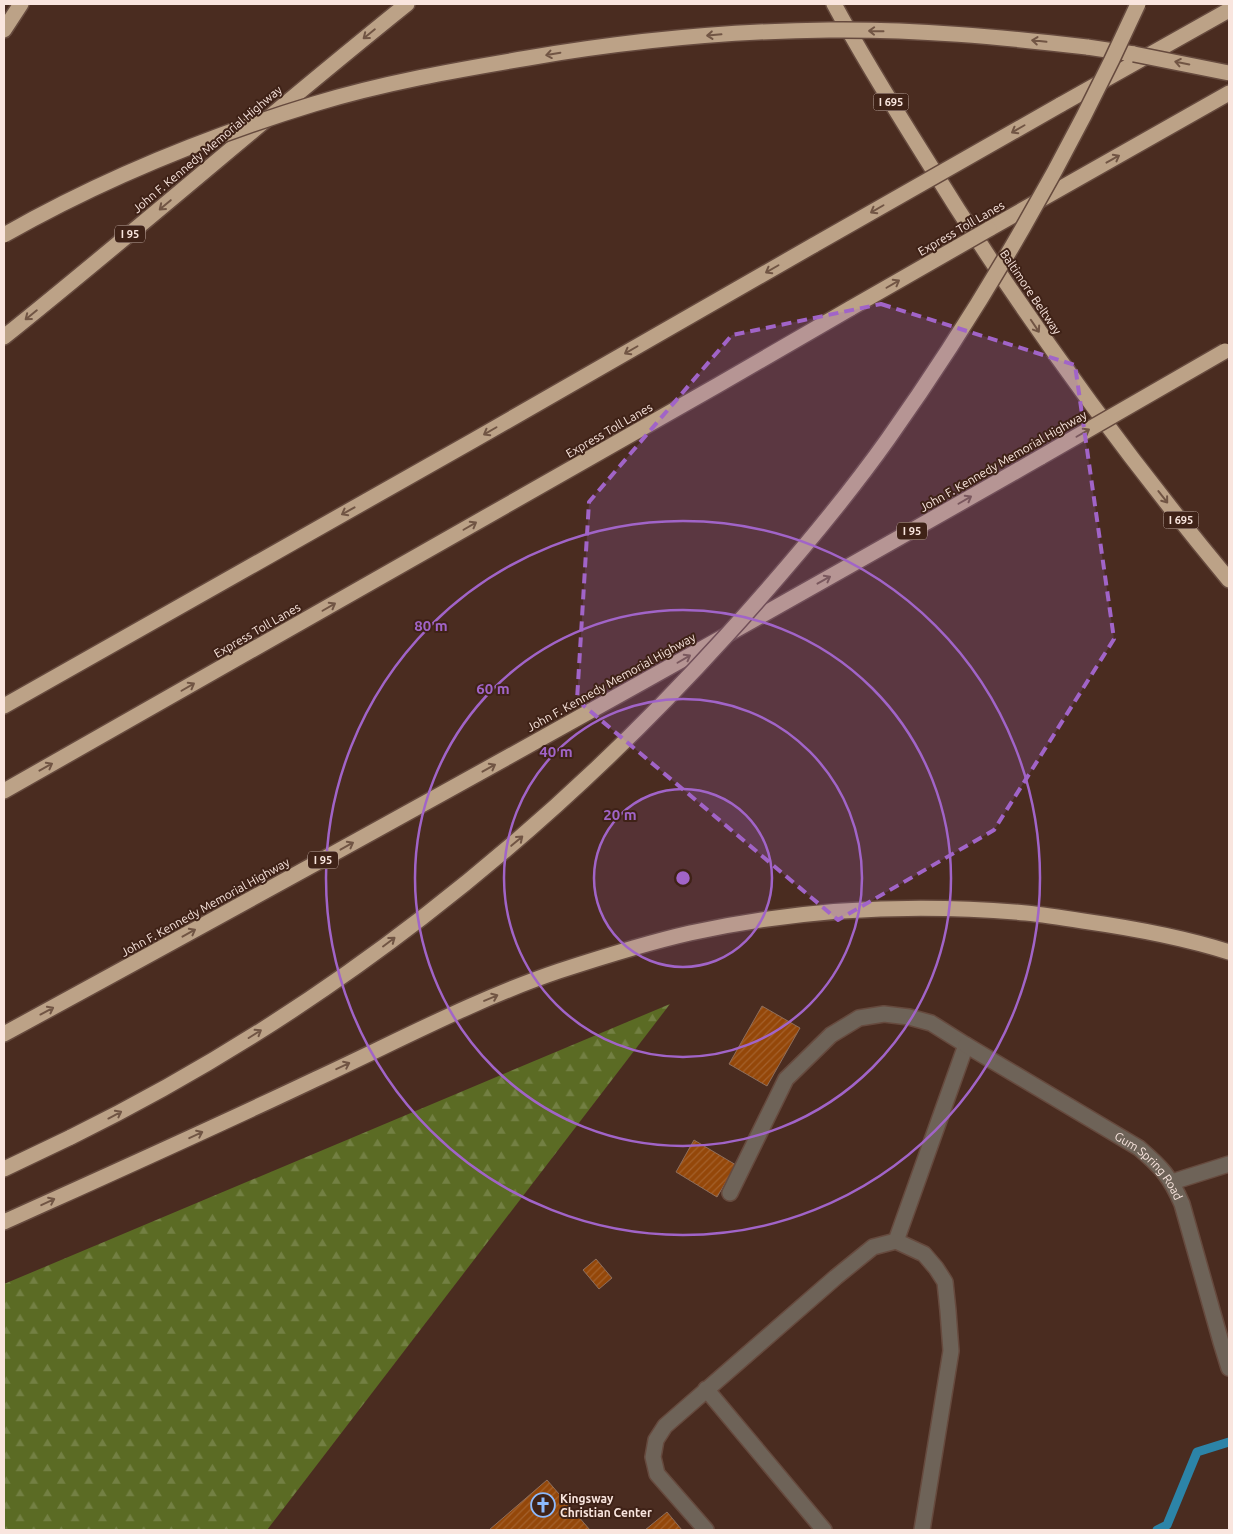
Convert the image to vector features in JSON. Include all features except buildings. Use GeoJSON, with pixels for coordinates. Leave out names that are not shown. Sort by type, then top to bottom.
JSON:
{"type":"FeatureCollection","features":[{"type":"Feature","properties":{"kind":"highway"},"geometry":{"type":"LineString","coordinates":[[4,30],[21,4]]}},
{"type":"Feature","properties":{"kind":"highway","name":"John F. Kennedy Memorial Highway"},"geometry":{"type":"LineString","coordinates":[[4,337],[407,4]]}},
{"type":"Feature","properties":{"kind":"highway","name":"Baltimore Beltway"},"geometry":{"type":"LineString","coordinates":[[834,4],[896,111],[949,196],[1039,332],[1133,459],[1229,580]]}},
{"type":"Feature","properties":{"kind":"highway"},"geometry":{"type":"LineString","coordinates":[[4,1169],[145,1099],[238,1045],[302,1004],[429,913],[525,834],[570,794],[622,745],[688,678],[772,586],[840,502],[887,440],[924,385],[976,305],[1065,152],[1138,4]]}},
{"type":"Feature","properties":{"kind":"highway"},"geometry":{"type":"LineString","coordinates":[[4,706],[1229,10]]}},
{"type":"Feature","properties":{"kind":"highway"},"geometry":{"type":"LineString","coordinates":[[4,235],[87,192],[166,158],[241,128],[306,107],[402,82],[571,51],[651,40],[754,32],[830,30],[911,31],[976,35],[1087,47],[1134,54],[1229,73]]}},
{"type":"Feature","properties":{"kind":"highway","name":"Express Toll Lanes"},"geometry":{"type":"LineString","coordinates":[[4,791],[1229,94]]}},
{"type":"Feature","properties":{"kind":"highway","name":"John F. Kennedy Memorial Highway"},"geometry":{"type":"LineString","coordinates":[[4,1034],[442,794],[872,554],[1229,349]]}},
{"type":"Feature","properties":{"kind":"highway"},"geometry":{"type":"LineString","coordinates":[[4,1222],[513,989],[639,946],[691,933],[784,917],[881,909],[928,908],[1026,913],[1130,928],[1229,952]]}},
{"type":"Feature","properties":{"kind":"street","name":"Gum Spring Road"},"geometry":{"type":"LineString","coordinates":[[730,1193],[786,1079],[831,1035],[859,1018],[884,1014],[909,1017],[931,1023],[1139,1148],[1158,1164],[1172,1182],[1182,1204],[1229,1368]]}},
{"type":"Feature","properties":{"kind":"street"},"geometry":{"type":"LineString","coordinates":[[896,1241],[966,1045]]}},
{"type":"Feature","properties":{"kind":"street"},"geometry":{"type":"LineString","coordinates":[[1172,1182],[1229,1164]]}},
{"type":"Feature","properties":{"kind":"street"},"geometry":{"type":"LineString","coordinates":[[706,1530],[657,1474],[652,1457],[656,1440],[665,1426],[873,1247],[896,1241],[924,1254],[936,1268],[945,1282],[948,1311],[951,1351],[922,1530]]}},
{"type":"Feature","properties":{"kind":"street"},"geometry":{"type":"LineString","coordinates":[[706,1390],[824,1530]]}},
{"type":"Feature","properties":{"kind":"highlighted area"},"geometry":{"type":"Polygon","coordinates":[[[881,304],[1075,365],[1114,639],[994,830],[838,920],[577,700],[589,502],[732,335],[881,304]]]}},
{"type":"Feature","properties":{"kind":"green space"},"geometry":{"type":"Polygon","coordinates":[[[670,1004],[267,1530],[4,1530],[4,1284],[670,1004]]]}},
{"type":"Feature","properties":{"kind":"waterway"},"geometry":{"type":"LineString","coordinates":[[1157,1530],[1167,1525],[1197,1452],[1229,1442]]}},
{"type":"Feature","properties":{"kind":"place","name":"Kingsway Christian Center"},"geometry":{"type":"Point","coordinates":[543,1505]}}]}
